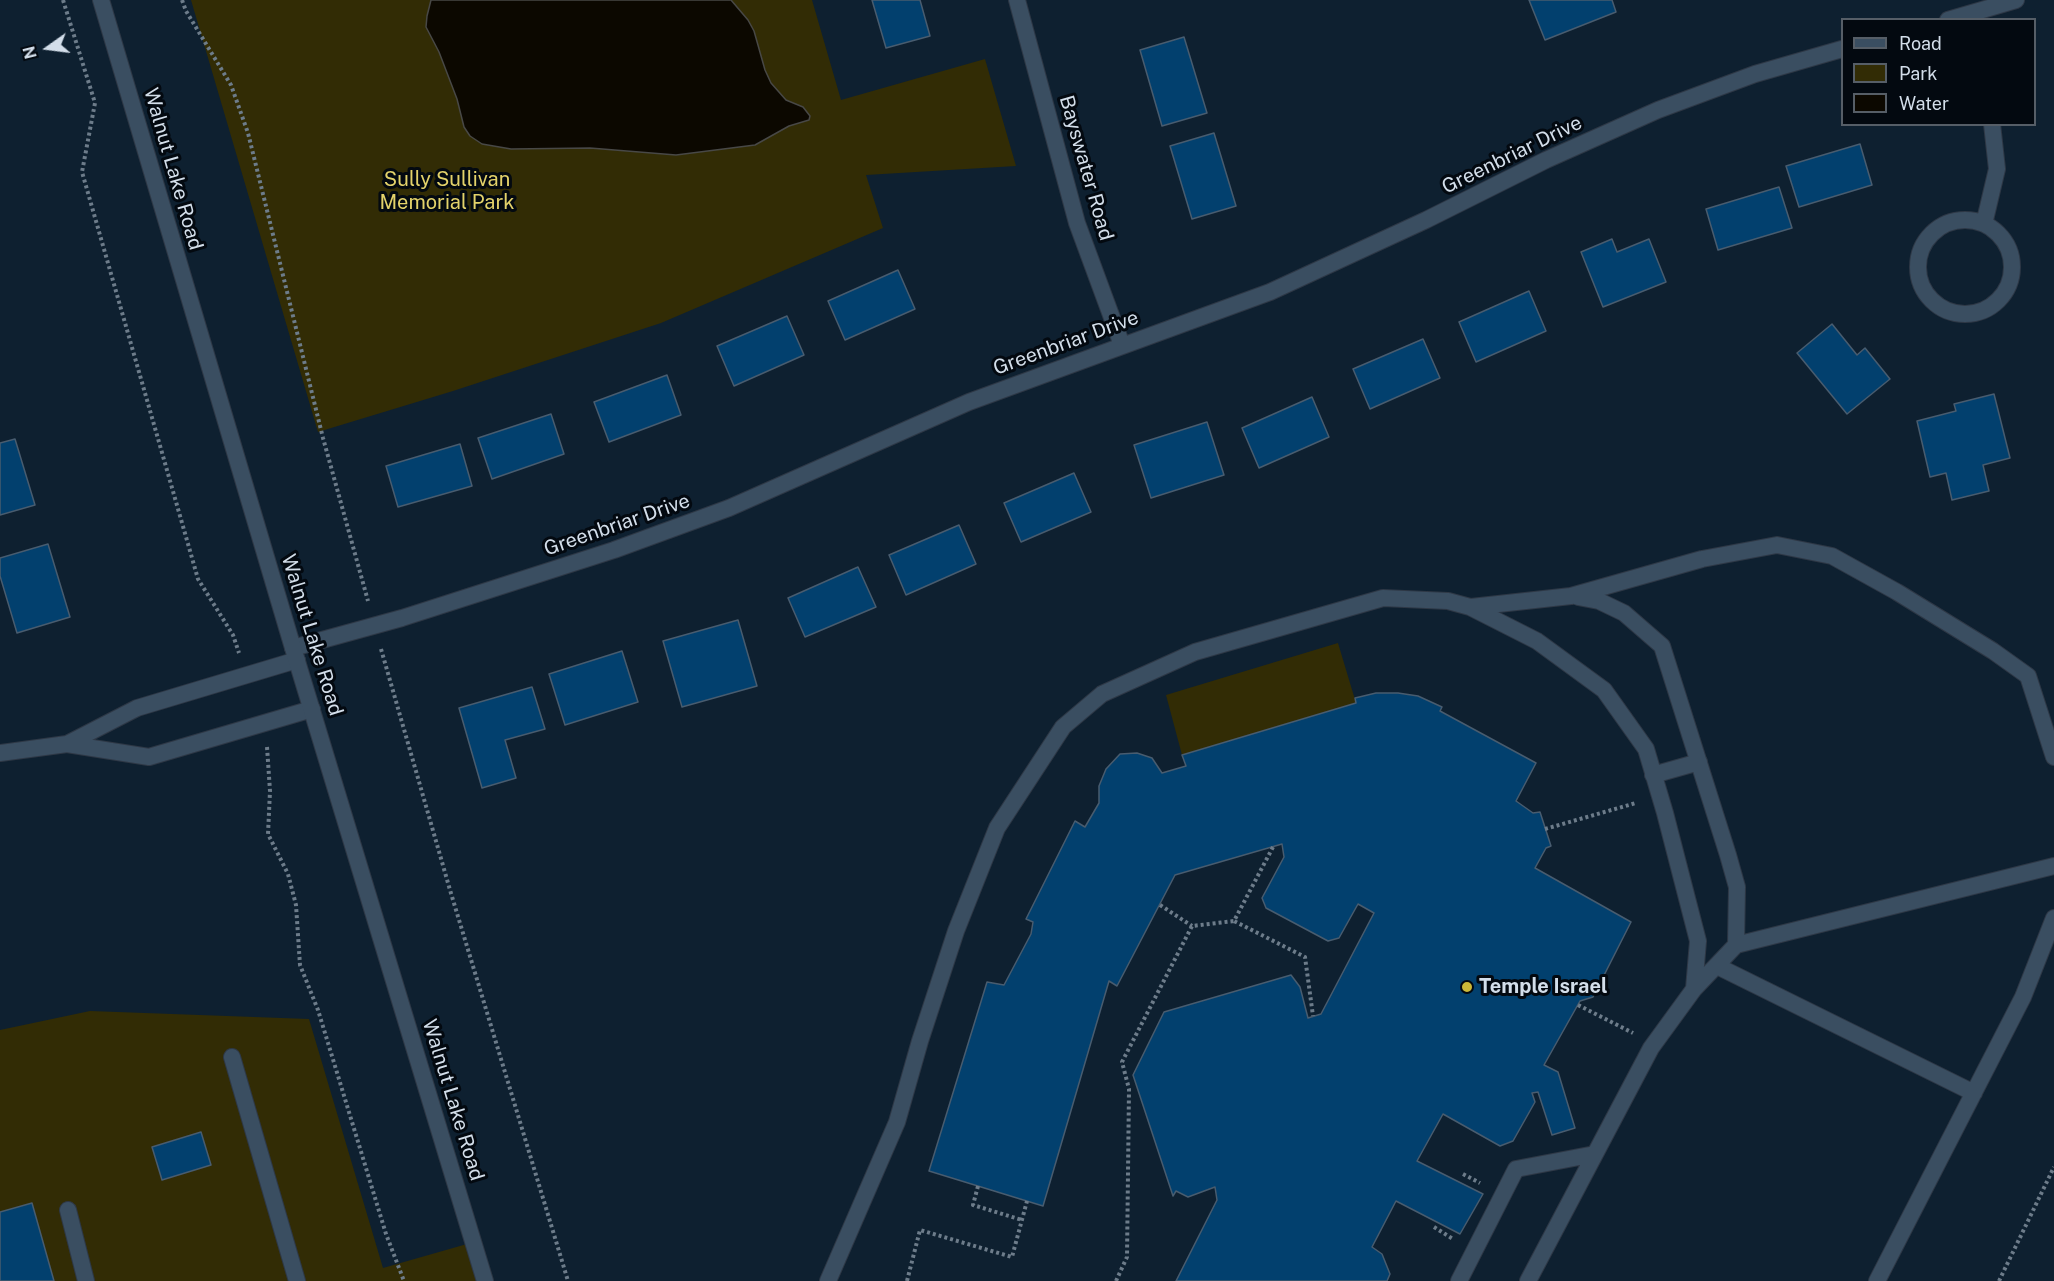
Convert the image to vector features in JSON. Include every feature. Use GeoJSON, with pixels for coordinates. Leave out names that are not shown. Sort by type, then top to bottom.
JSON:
{"type":"FeatureCollection","features":[{"type":"Feature","properties":{"kind":"street","name":"Walnut Lake Road"},"geometry":{"type":"LineString","coordinates":[[101,0],[295,654],[485,1281]]}},
{"type":"Feature","properties":{"kind":"street","name":"Bayswater Road"},"geometry":{"type":"LineString","coordinates":[[1017,0],[1077,223],[1122,345]]}},
{"type":"Feature","properties":{"kind":"street"},"geometry":{"type":"LineString","coordinates":[[1975,16],[2016,0]]}},
{"type":"Feature","properties":{"kind":"street","name":"Greenbriar Drive"},"geometry":{"type":"LineString","coordinates":[[67,744],[137,708],[247,675],[295,654],[614,550],[729,508],[969,402],[1270,292],[1426,220],[1546,160],[1658,110],[1755,74],[1841,49]]}},
{"type":"Feature","properties":{"kind":"street"},"geometry":{"type":"LineString","coordinates":[[1984,224],[1997,169],[1992,126]]}},
{"type":"Feature","properties":{"kind":"street"},"geometry":{"type":"LineString","coordinates":[[1966,220],[1984,224],[1999,235],[2009,250],[2012,268],[2008,286],[1997,301],[1982,311],[1964,314],[1946,310],[1931,300],[1921,284],[1917,266],[1921,248],[1932,233],[1948,223],[1966,220]]}},
{"type":"Feature","properties":{"kind":"street"},"geometry":{"type":"LineString","coordinates":[[1470,607],[1571,596],[1702,559],[1778,545],[1832,555],[1993,651],[2028,676],[2054,757]]}},
{"type":"Feature","properties":{"kind":"street"},"geometry":{"type":"LineString","coordinates":[[1571,596],[1599,601],[1624,613],[1662,646],[1737,887],[1736,945]]}},
{"type":"Feature","properties":{"kind":"street"},"geometry":{"type":"LineString","coordinates":[[828,1281],[897,1122],[920,1041],[956,931],[997,828],[1063,727],[1101,694],[1206,648],[1383,598],[1448,601],[1470,607],[1537,641],[1604,690],[1646,749],[1698,941],[1694,989]]}},
{"type":"Feature","properties":{"kind":"street","name":"Greenbriar Drive"},"geometry":{"type":"LineString","coordinates":[[0,753],[67,744],[149,757],[312,709]]}},
{"type":"Feature","properties":{"kind":"street"},"geometry":{"type":"LineString","coordinates":[[1653,775],[1699,762]]}},
{"type":"Feature","properties":{"kind":"street"},"geometry":{"type":"LineString","coordinates":[[1528,1281],[1656,1042],[1694,989],[1736,945],[2054,866]]}},
{"type":"Feature","properties":{"kind":"street"},"geometry":{"type":"LineString","coordinates":[[1877,1281],[2023,997],[2054,918]]}},
{"type":"Feature","properties":{"kind":"street"},"geometry":{"type":"LineString","coordinates":[[1717,966],[1974,1093]]}},
{"type":"Feature","properties":{"kind":"street"},"geometry":{"type":"LineString","coordinates":[[232,1057],[297,1281]]}},
{"type":"Feature","properties":{"kind":"street"},"geometry":{"type":"LineString","coordinates":[[1459,1281],[1516,1170],[1595,1154]]}},
{"type":"Feature","properties":{"kind":"street"},"geometry":{"type":"LineString","coordinates":[[68,1210],[86,1281]]}},
{"type":"Feature","properties":{"kind":"path"},"geometry":{"type":"LineString","coordinates":[[63,0],[94,103],[82,172],[198,579],[233,635],[247,675]]}},
{"type":"Feature","properties":{"kind":"path"},"geometry":{"type":"LineString","coordinates":[[261,724],[269,752],[268,834],[288,874],[296,905],[300,965],[318,1010],[386,1234],[404,1281]]}},
{"type":"Feature","properties":{"kind":"path"},"geometry":{"type":"LineString","coordinates":[[1545,829],[1660,796]]}},
{"type":"Feature","properties":{"kind":"path"},"geometry":{"type":"LineString","coordinates":[[1234,921],[1273,847]]}},
{"type":"Feature","properties":{"kind":"path"},"geometry":{"type":"LineString","coordinates":[[1160,905],[1192,926],[1234,921],[1305,957],[1313,1016]]}},
{"type":"Feature","properties":{"kind":"path"},"geometry":{"type":"LineString","coordinates":[[1116,1281],[1127,1257],[1129,1089],[1122,1062],[1192,926]]}},
{"type":"Feature","properties":{"kind":"path"},"geometry":{"type":"LineString","coordinates":[[1578,1005],[1641,1037],[1656,1042]]}},
{"type":"Feature","properties":{"kind":"path"},"geometry":{"type":"LineString","coordinates":[[1999,1281],[2054,1167]]}},
{"type":"Feature","properties":{"kind":"path"},"geometry":{"type":"LineString","coordinates":[[978,1186],[973,1205],[1022,1220]]}},
{"type":"Feature","properties":{"kind":"path"},"geometry":{"type":"LineString","coordinates":[[907,1281],[920,1230],[1012,1257],[1027,1201]]}},
{"type":"Feature","properties":{"kind":"green space","name":"Sully Sullivan Memorial Park"},"geometry":{"type":"Polygon","coordinates":[[[191,0],[812,0],[841,100],[985,59],[1016,166],[866,175],[883,228],[661,323],[453,391],[318,432],[191,0]]]}},
{"type":"Feature","properties":{"kind":"green space"},"geometry":{"type":"Polygon","coordinates":[[[1338,643],[1356,703],[1182,755],[1166,695],[1338,643]]]}},
{"type":"Feature","properties":{"kind":"green space"},"geometry":{"type":"Polygon","coordinates":[[[90,1011],[309,1019],[383,1268],[467,1244],[478,1281],[0,1281],[0,1030],[90,1011]]]}},
{"type":"Feature","properties":{"kind":"water"},"geometry":{"type":"Polygon","coordinates":[[[431,0],[731,0],[754,31],[771,83],[786,100],[803,107],[810,116],[809,120],[789,126],[755,145],[676,155],[590,148],[511,149],[482,144],[470,136],[464,127],[457,99],[439,52],[426,27],[431,0]]]}},
{"type":"Feature","properties":{"kind":"building"},"geometry":{"type":"Polygon","coordinates":[[[872,0],[920,0],[930,36],[886,48],[872,0]]]}},
{"type":"Feature","properties":{"kind":"building"},"geometry":{"type":"Polygon","coordinates":[[[1529,0],[1612,0],[1616,12],[1545,40],[1529,0]]]}},
{"type":"Feature","properties":{"kind":"building"},"geometry":{"type":"Polygon","coordinates":[[[1184,37],[1207,113],[1162,126],[1140,50],[1184,37]]]}},
{"type":"Feature","properties":{"kind":"building"},"geometry":{"type":"Polygon","coordinates":[[[1214,133],[1236,206],[1192,219],[1170,146],[1214,133]]]}},
{"type":"Feature","properties":{"kind":"building"},"geometry":{"type":"Polygon","coordinates":[[[1860,144],[1872,185],[1799,207],[1786,166],[1860,144]]]}},
{"type":"Feature","properties":{"kind":"building"},"geometry":{"type":"Polygon","coordinates":[[[1779,187],[1792,228],[1718,250],[1706,209],[1779,187]]]}},
{"type":"Feature","properties":{"kind":"building"},"geometry":{"type":"Polygon","coordinates":[[[1612,239],[1617,252],[1649,239],[1666,282],[1603,307],[1581,252],[1612,239]]]}},
{"type":"Feature","properties":{"kind":"building"},"geometry":{"type":"Polygon","coordinates":[[[898,270],[915,309],[845,340],[828,301],[898,270]]]}},
{"type":"Feature","properties":{"kind":"building"},"geometry":{"type":"Polygon","coordinates":[[[1529,291],[1546,331],[1476,362],[1459,322],[1529,291]]]}},
{"type":"Feature","properties":{"kind":"building"},"geometry":{"type":"Polygon","coordinates":[[[787,316],[804,355],[734,386],[717,346],[787,316]]]}},
{"type":"Feature","properties":{"kind":"building"},"geometry":{"type":"Polygon","coordinates":[[[1832,324],[1857,355],[1865,348],[1890,379],[1847,414],[1797,353],[1832,324]]]}},
{"type":"Feature","properties":{"kind":"building"},"geometry":{"type":"Polygon","coordinates":[[[1423,339],[1440,378],[1370,409],[1353,369],[1423,339]]]}},
{"type":"Feature","properties":{"kind":"building"},"geometry":{"type":"Polygon","coordinates":[[[667,375],[681,415],[609,442],[594,402],[667,375]]]}},
{"type":"Feature","properties":{"kind":"building"},"geometry":{"type":"Polygon","coordinates":[[[1994,394],[2010,458],[1983,465],[1989,491],[1952,500],[1946,473],[1930,477],[1917,421],[1956,411],[1954,404],[1994,394]]]}},
{"type":"Feature","properties":{"kind":"building"},"geometry":{"type":"Polygon","coordinates":[[[1312,397],[1329,437],[1259,468],[1242,428],[1312,397]]]}},
{"type":"Feature","properties":{"kind":"building"},"geometry":{"type":"Polygon","coordinates":[[[551,414],[564,454],[492,479],[478,438],[551,414]]]}},
{"type":"Feature","properties":{"kind":"building"},"geometry":{"type":"Polygon","coordinates":[[[1207,422],[1224,475],[1151,498],[1134,445],[1207,422]]]}},
{"type":"Feature","properties":{"kind":"building"},"geometry":{"type":"Polygon","coordinates":[[[15,439],[35,505],[0,515],[0,443],[15,439]]]}},
{"type":"Feature","properties":{"kind":"building"},"geometry":{"type":"Polygon","coordinates":[[[460,444],[472,486],[398,507],[386,466],[460,444]]]}},
{"type":"Feature","properties":{"kind":"building"},"geometry":{"type":"Polygon","coordinates":[[[1074,473],[1091,512],[1021,542],[1004,503],[1074,473]]]}},
{"type":"Feature","properties":{"kind":"building"},"geometry":{"type":"Polygon","coordinates":[[[959,525],[976,564],[906,595],[889,555],[959,525]]]}},
{"type":"Feature","properties":{"kind":"building"},"geometry":{"type":"Polygon","coordinates":[[[48,544],[70,617],[17,633],[0,576],[0,558],[48,544]]]}},
{"type":"Feature","properties":{"kind":"building"},"geometry":{"type":"Polygon","coordinates":[[[858,567],[876,607],[805,637],[788,598],[858,567]]]}},
{"type":"Feature","properties":{"kind":"building"},"geometry":{"type":"Polygon","coordinates":[[[738,620],[757,686],[682,707],[663,641],[738,620]]]}},
{"type":"Feature","properties":{"kind":"building"},"geometry":{"type":"Polygon","coordinates":[[[622,651],[638,702],[565,725],[549,674],[622,651]]]}},
{"type":"Feature","properties":{"kind":"building"},"geometry":{"type":"Polygon","coordinates":[[[532,687],[545,729],[505,740],[516,778],[482,788],[459,708],[532,687]]]}},
{"type":"Feature","properties":{"kind":"building","name":"Temple Israel"},"geometry":{"type":"Polygon","coordinates":[[[1376,693],[1418,696],[1442,707],[1440,711],[1536,763],[1516,801],[1533,813],[1540,812],[1551,846],[1546,848],[1535,868],[1631,922],[1593,997],[1580,1001],[1544,1065],[1558,1072],[1575,1128],[1552,1135],[1538,1092],[1532,1093],[1535,1102],[1513,1141],[1500,1146],[1443,1114],[1417,1161],[1483,1194],[1460,1234],[1396,1201],[1372,1247],[1382,1254],[1390,1274],[1387,1281],[1176,1281],[1217,1200],[1215,1187],[1188,1197],[1176,1191],[1173,1196],[1133,1075],[1164,1012],[1291,975],[1300,987],[1308,1018],[1321,1014],[1374,913],[1358,904],[1339,938],[1328,941],[1266,908],[1262,898],[1284,857],[1282,844],[1175,875],[1117,986],[1109,981],[1043,1206],[929,1171],[987,982],[1004,985],[1031,934],[1033,922],[1026,919],[1075,821],[1085,827],[1099,803],[1099,786],[1106,769],[1120,754],[1137,753],[1152,758],[1162,773],[1186,766],[1182,755],[1356,703],[1355,698],[1376,693]]]}},
{"type":"Feature","properties":{"kind":"building"},"geometry":{"type":"Polygon","coordinates":[[[201,1132],[211,1165],[162,1180],[152,1147],[201,1132]]]}},
{"type":"Feature","properties":{"kind":"building"},"geometry":{"type":"Polygon","coordinates":[[[32,1203],[54,1281],[0,1281],[0,1212],[32,1203]]]}},
{"type":"Feature","properties":{"kind":"place","name":"Temple Israel"},"geometry":{"type":"Point","coordinates":[1467,987]}}]}
